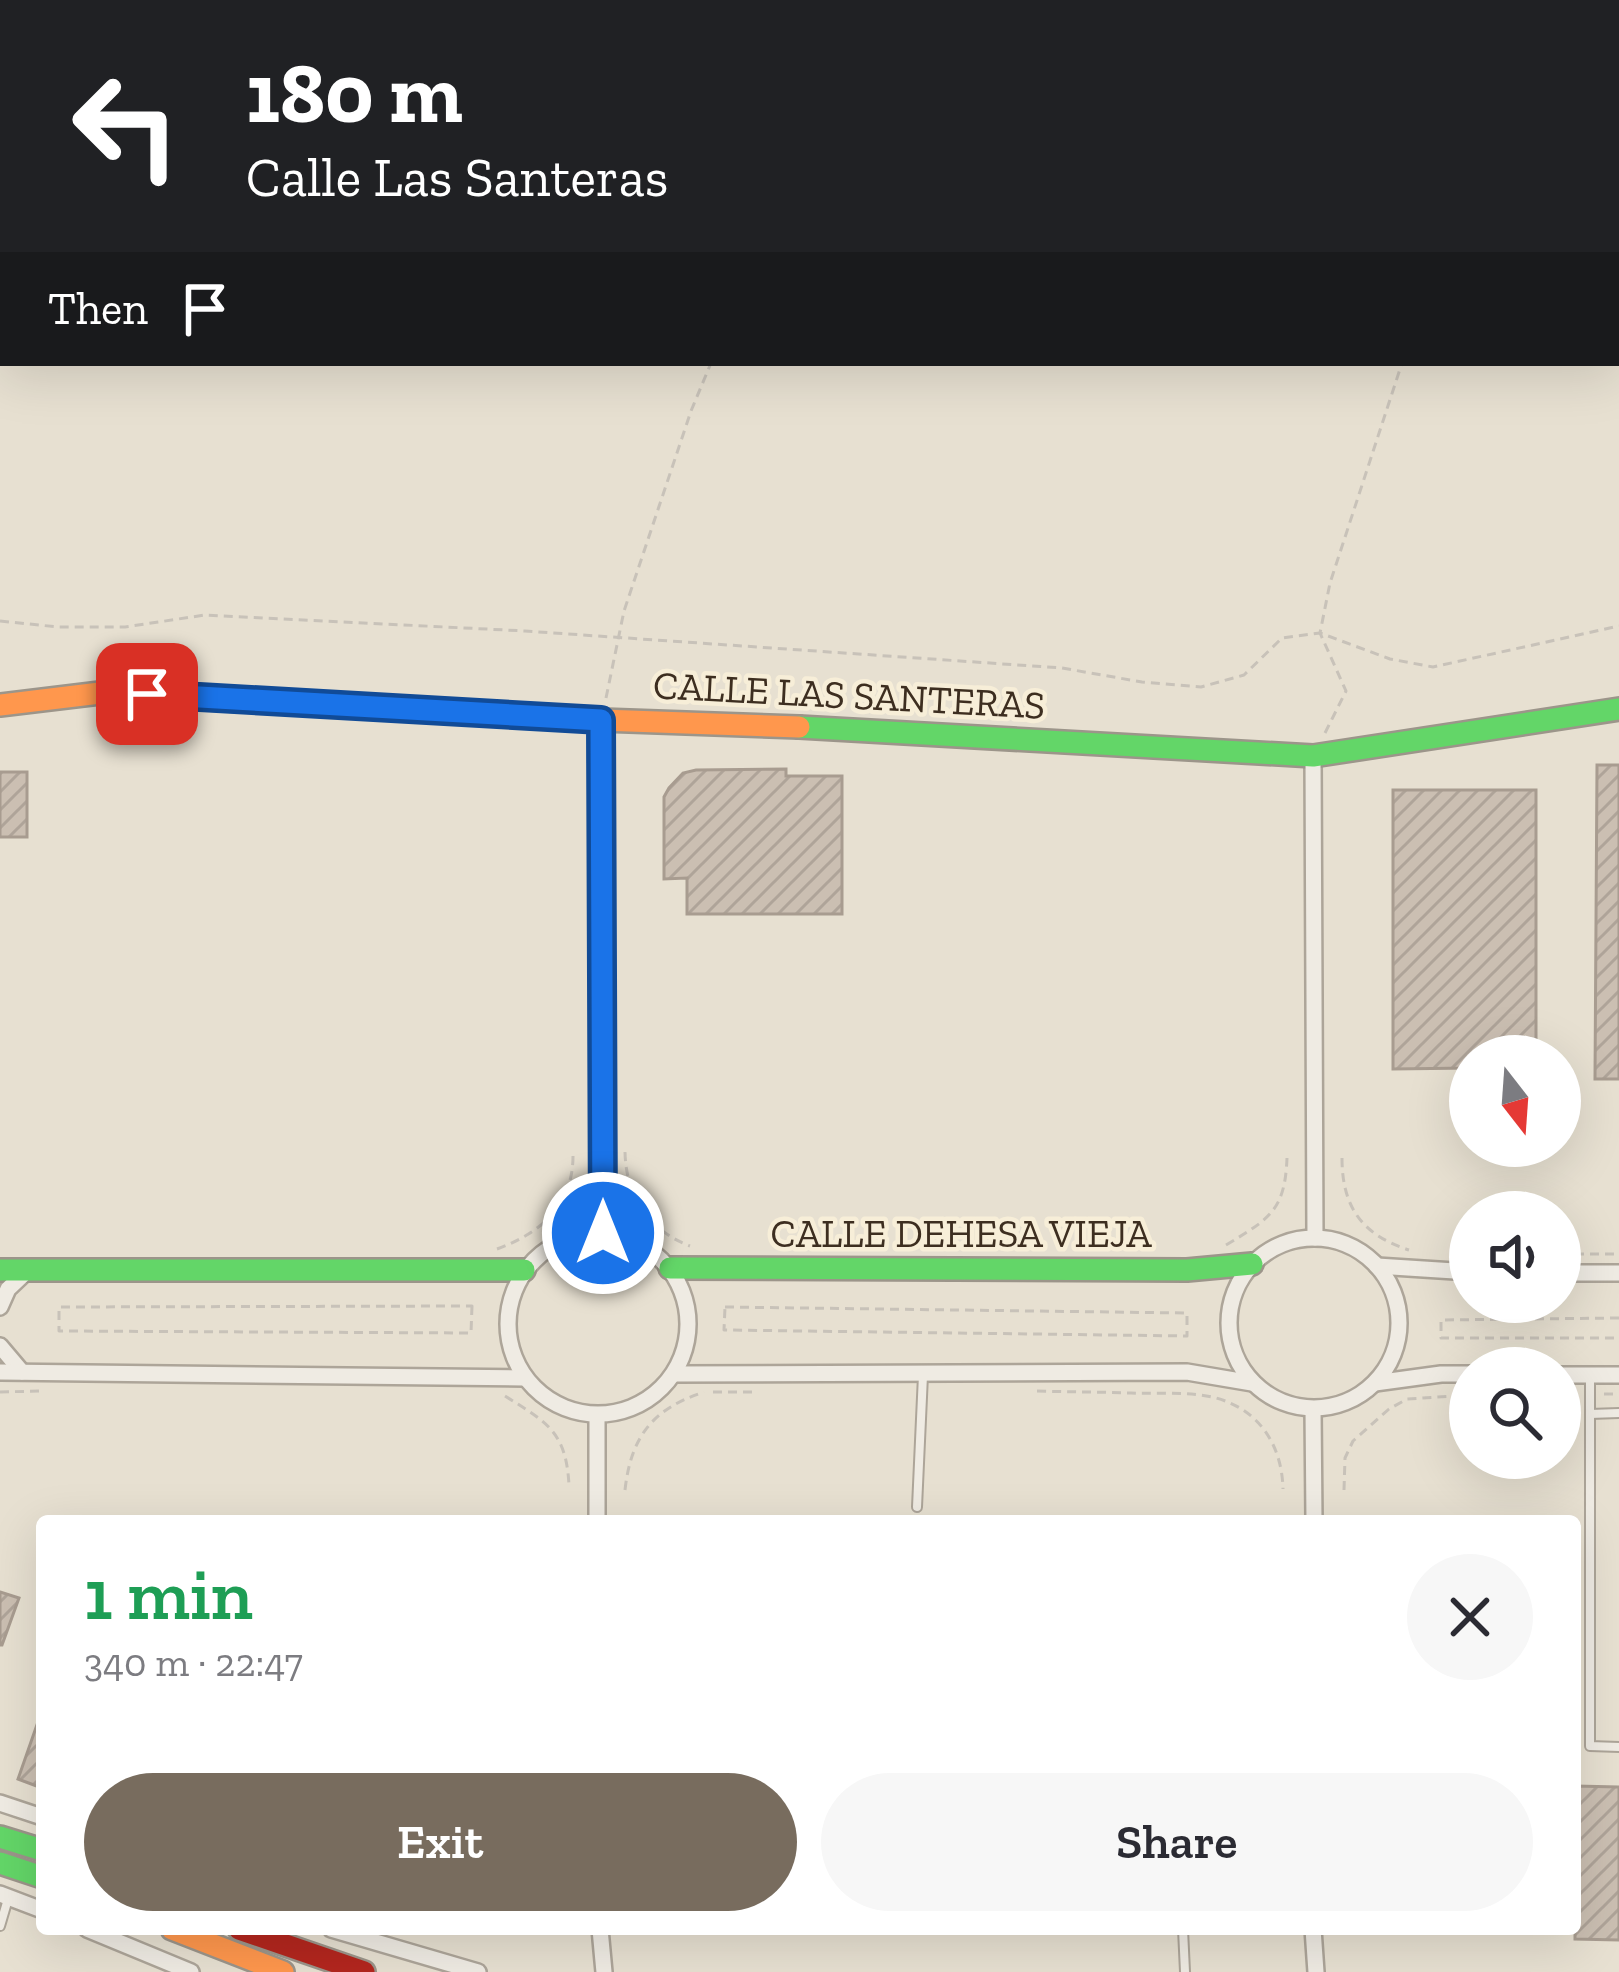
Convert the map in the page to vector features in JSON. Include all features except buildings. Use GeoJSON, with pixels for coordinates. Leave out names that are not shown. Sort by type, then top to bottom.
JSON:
{"type":"FeatureCollection","features":[{"type":"Feature","properties":{"kind":"street","name":"CALLE LAS SANTERAS"},"geometry":{"type":"LineString","coordinates":[[0,705],[100,693],[217,697],[1313,756],[1619,709]]}},
{"type":"Feature","properties":{"kind":"street"},"geometry":{"type":"LineString","coordinates":[[601,720],[603,1233]]}},
{"type":"Feature","properties":{"kind":"street"},"geometry":{"type":"LineString","coordinates":[[1313,756],[1315,1238]]}},
{"type":"Feature","properties":{"kind":"street"},"geometry":{"type":"LineString","coordinates":[[603,1233],[628,1238],[651,1250],[670,1268],[684,1293],[689,1321],[686,1348],[674,1375],[653,1396],[627,1410],[597,1415],[569,1410],[544,1398],[524,1378],[511,1352],[506,1324],[511,1296],[524,1270],[546,1249],[573,1236],[603,1233]]}},
{"type":"Feature","properties":{"kind":"street"},"geometry":{"type":"LineString","coordinates":[[1315,1238],[1338,1241],[1377,1266],[1392,1287],[1399,1312],[1390,1363],[1375,1383],[1336,1406],[1313,1409],[1291,1406],[1252,1383],[1229,1337],[1229,1310],[1237,1285],[1252,1264],[1270,1250],[1315,1238]]}},
{"type":"Feature","properties":{"kind":"street","name":"CALLE DEHESA VIEJA"},"geometry":{"type":"LineString","coordinates":[[670,1268],[1187,1270],[1252,1264]]}},
{"type":"Feature","properties":{"kind":"street"},"geometry":{"type":"LineString","coordinates":[[1377,1266],[1449,1271]]}},
{"type":"Feature","properties":{"kind":"street"},"geometry":{"type":"LineString","coordinates":[[0,1270],[524,1270]]}},
{"type":"Feature","properties":{"kind":"street"},"geometry":{"type":"LineString","coordinates":[[0,1307],[8,1289],[27,1270]]}},
{"type":"Feature","properties":{"kind":"street"},"geometry":{"type":"LineString","coordinates":[[1581,1273],[1619,1274]]}},
{"type":"Feature","properties":{"kind":"street"},"geometry":{"type":"LineString","coordinates":[[0,1346],[22,1372]]}},
{"type":"Feature","properties":{"kind":"street"},"geometry":{"type":"LineString","coordinates":[[0,1372],[524,1378]]}},
{"type":"Feature","properties":{"kind":"street"},"geometry":{"type":"LineString","coordinates":[[674,1375],[1187,1372],[1252,1383]]}},
{"type":"Feature","properties":{"kind":"street"},"geometry":{"type":"LineString","coordinates":[[1375,1383],[1449,1374]]}},
{"type":"Feature","properties":{"kind":"street"},"geometry":{"type":"LineString","coordinates":[[1581,1375],[1619,1375]]}},
{"type":"Feature","properties":{"kind":"street"},"geometry":{"type":"LineString","coordinates":[[1313,1409],[1314,1515]]}},
{"type":"Feature","properties":{"kind":"street"},"geometry":{"type":"LineString","coordinates":[[597,1415],[597,1515]]}},
{"type":"Feature","properties":{"kind":"street"},"geometry":{"type":"LineString","coordinates":[[0,1803],[36,1815]]}},
{"type":"Feature","properties":{"kind":"street"},"geometry":{"type":"LineString","coordinates":[[0,1837],[36,1848]]}},
{"type":"Feature","properties":{"kind":"street"},"geometry":{"type":"LineString","coordinates":[[0,1863],[36,1874]]}},
{"type":"Feature","properties":{"kind":"street"},"geometry":{"type":"LineString","coordinates":[[4,1896],[36,1908]]}},
{"type":"Feature","properties":{"kind":"street"},"geometry":{"type":"LineString","coordinates":[[102,1935],[191,1972]]}},
{"type":"Feature","properties":{"kind":"street"},"geometry":{"type":"LineString","coordinates":[[188,1935],[284,1972]]}},
{"type":"Feature","properties":{"kind":"street"},"geometry":{"type":"LineString","coordinates":[[256,1935],[364,1972]]}},
{"type":"Feature","properties":{"kind":"street"},"geometry":{"type":"LineString","coordinates":[[352,1935],[478,1972]]}},
{"type":"Feature","properties":{"kind":"street"},"geometry":{"type":"LineString","coordinates":[[601,1935],[604,1972]]}},
{"type":"Feature","properties":{"kind":"street"},"geometry":{"type":"LineString","coordinates":[[1313,1935],[1313,1969]]}},
{"type":"Feature","properties":{"kind":"lane"},"geometry":{"type":"LineString","coordinates":[[917,1508],[923,1373]]}},
{"type":"Feature","properties":{"kind":"lane"},"geometry":{"type":"LineString","coordinates":[[1591,1375],[1590,1747],[1619,1747]]}},
{"type":"Feature","properties":{"kind":"lane"},"geometry":{"type":"LineString","coordinates":[[1590,1414],[1619,1413]]}},
{"type":"Feature","properties":{"kind":"lane"},"geometry":{"type":"LineString","coordinates":[[0,1926],[4,1896]]}},
{"type":"Feature","properties":{"kind":"lane"},"geometry":{"type":"LineString","coordinates":[[1183,1935],[1185,1972]]}},
{"type":"Feature","properties":{"kind":"path"},"geometry":{"type":"LineString","coordinates":[[601,720],[630,593],[710,366]]}},
{"type":"Feature","properties":{"kind":"path"},"geometry":{"type":"LineString","coordinates":[[1313,756],[1346,691],[1320,633],[1330,583],[1401,366]]}},
{"type":"Feature","properties":{"kind":"path"},"geometry":{"type":"LineString","coordinates":[[0,621],[125,627],[205,615],[1062,668],[1142,682],[1202,686],[1244,675],[1282,638],[1320,633],[1390,659],[1432,667],[1619,626]]}},
{"type":"Feature","properties":{"kind":"path"},"geometry":{"type":"LineString","coordinates":[[625,1152],[625,1175],[642,1213],[693,1247]]}},
{"type":"Feature","properties":{"kind":"path"},"geometry":{"type":"LineString","coordinates":[[488,1250],[502,1248],[547,1221],[573,1180],[573,1156]]}},
{"type":"Feature","properties":{"kind":"path"},"geometry":{"type":"LineString","coordinates":[[1215,1249],[1280,1206],[1286,1158]]}},
{"type":"Feature","properties":{"kind":"path"},"geometry":{"type":"LineString","coordinates":[[1342,1158],[1342,1182],[1357,1216],[1390,1244],[1414,1252]]}},
{"type":"Feature","properties":{"kind":"path"},"geometry":{"type":"LineString","coordinates":[[1581,1254],[1619,1254]]}},
{"type":"Feature","properties":{"kind":"path"},"geometry":{"type":"LineString","coordinates":[[472,1306],[471,1333],[59,1331],[59,1307],[472,1306]]}},
{"type":"Feature","properties":{"kind":"path"},"geometry":{"type":"LineString","coordinates":[[725,1307],[1187,1313],[1187,1336],[886,1333],[724,1330],[725,1307]]}},
{"type":"Feature","properties":{"kind":"path"},"geometry":{"type":"LineString","coordinates":[[1619,1318],[1441,1319],[1441,1338],[1619,1338]]}},
{"type":"Feature","properties":{"kind":"path"},"geometry":{"type":"LineString","coordinates":[[0,1392],[44,1391]]}},
{"type":"Feature","properties":{"kind":"path"},"geometry":{"type":"LineString","coordinates":[[626,1490],[634,1445],[659,1415],[703,1392],[727,1393]]}},
{"type":"Feature","properties":{"kind":"path"},"geometry":{"type":"LineString","coordinates":[[1186,1394],[1215,1398],[1251,1417],[1277,1448],[1283,1489]]}},
{"type":"Feature","properties":{"kind":"path"},"geometry":{"type":"LineString","coordinates":[[504,1396],[547,1424],[560,1439],[569,1485]]}},
{"type":"Feature","properties":{"kind":"path"},"geometry":{"type":"LineString","coordinates":[[1344,1490],[1345,1458],[1353,1441],[1407,1399],[1449,1396]]}},
{"type":"Feature","properties":{"kind":"traffic: fast"},"geometry":{"type":"LineString","coordinates":[[799,727],[1313,756],[1619,709]]}},
{"type":"Feature","properties":{"kind":"traffic: fast"},"geometry":{"type":"LineString","coordinates":[[670,1268],[1187,1270],[1252,1264]]}},
{"type":"Feature","properties":{"kind":"traffic: fast"},"geometry":{"type":"LineString","coordinates":[[0,1270],[524,1270]]}},
{"type":"Feature","properties":{"kind":"traffic: fast"},"geometry":{"type":"LineString","coordinates":[[0,1837],[36,1848]]}},
{"type":"Feature","properties":{"kind":"traffic: fast"},"geometry":{"type":"LineString","coordinates":[[0,1863],[36,1875]]}},
{"type":"Feature","properties":{"kind":"traffic: slow"},"geometry":{"type":"LineString","coordinates":[[0,705],[100,693],[799,727]]}},
{"type":"Feature","properties":{"kind":"traffic: slow"},"geometry":{"type":"LineString","coordinates":[[187,1935],[283,1972]]}},
{"type":"Feature","properties":{"kind":"traffic: jam"},"geometry":{"type":"LineString","coordinates":[[256,1935],[364,1972]]}},
{"type":"Feature","properties":{"kind":"route"},"geometry":{"type":"LineString","coordinates":[[147,694],[601,720],[603,1233]]}}]}
